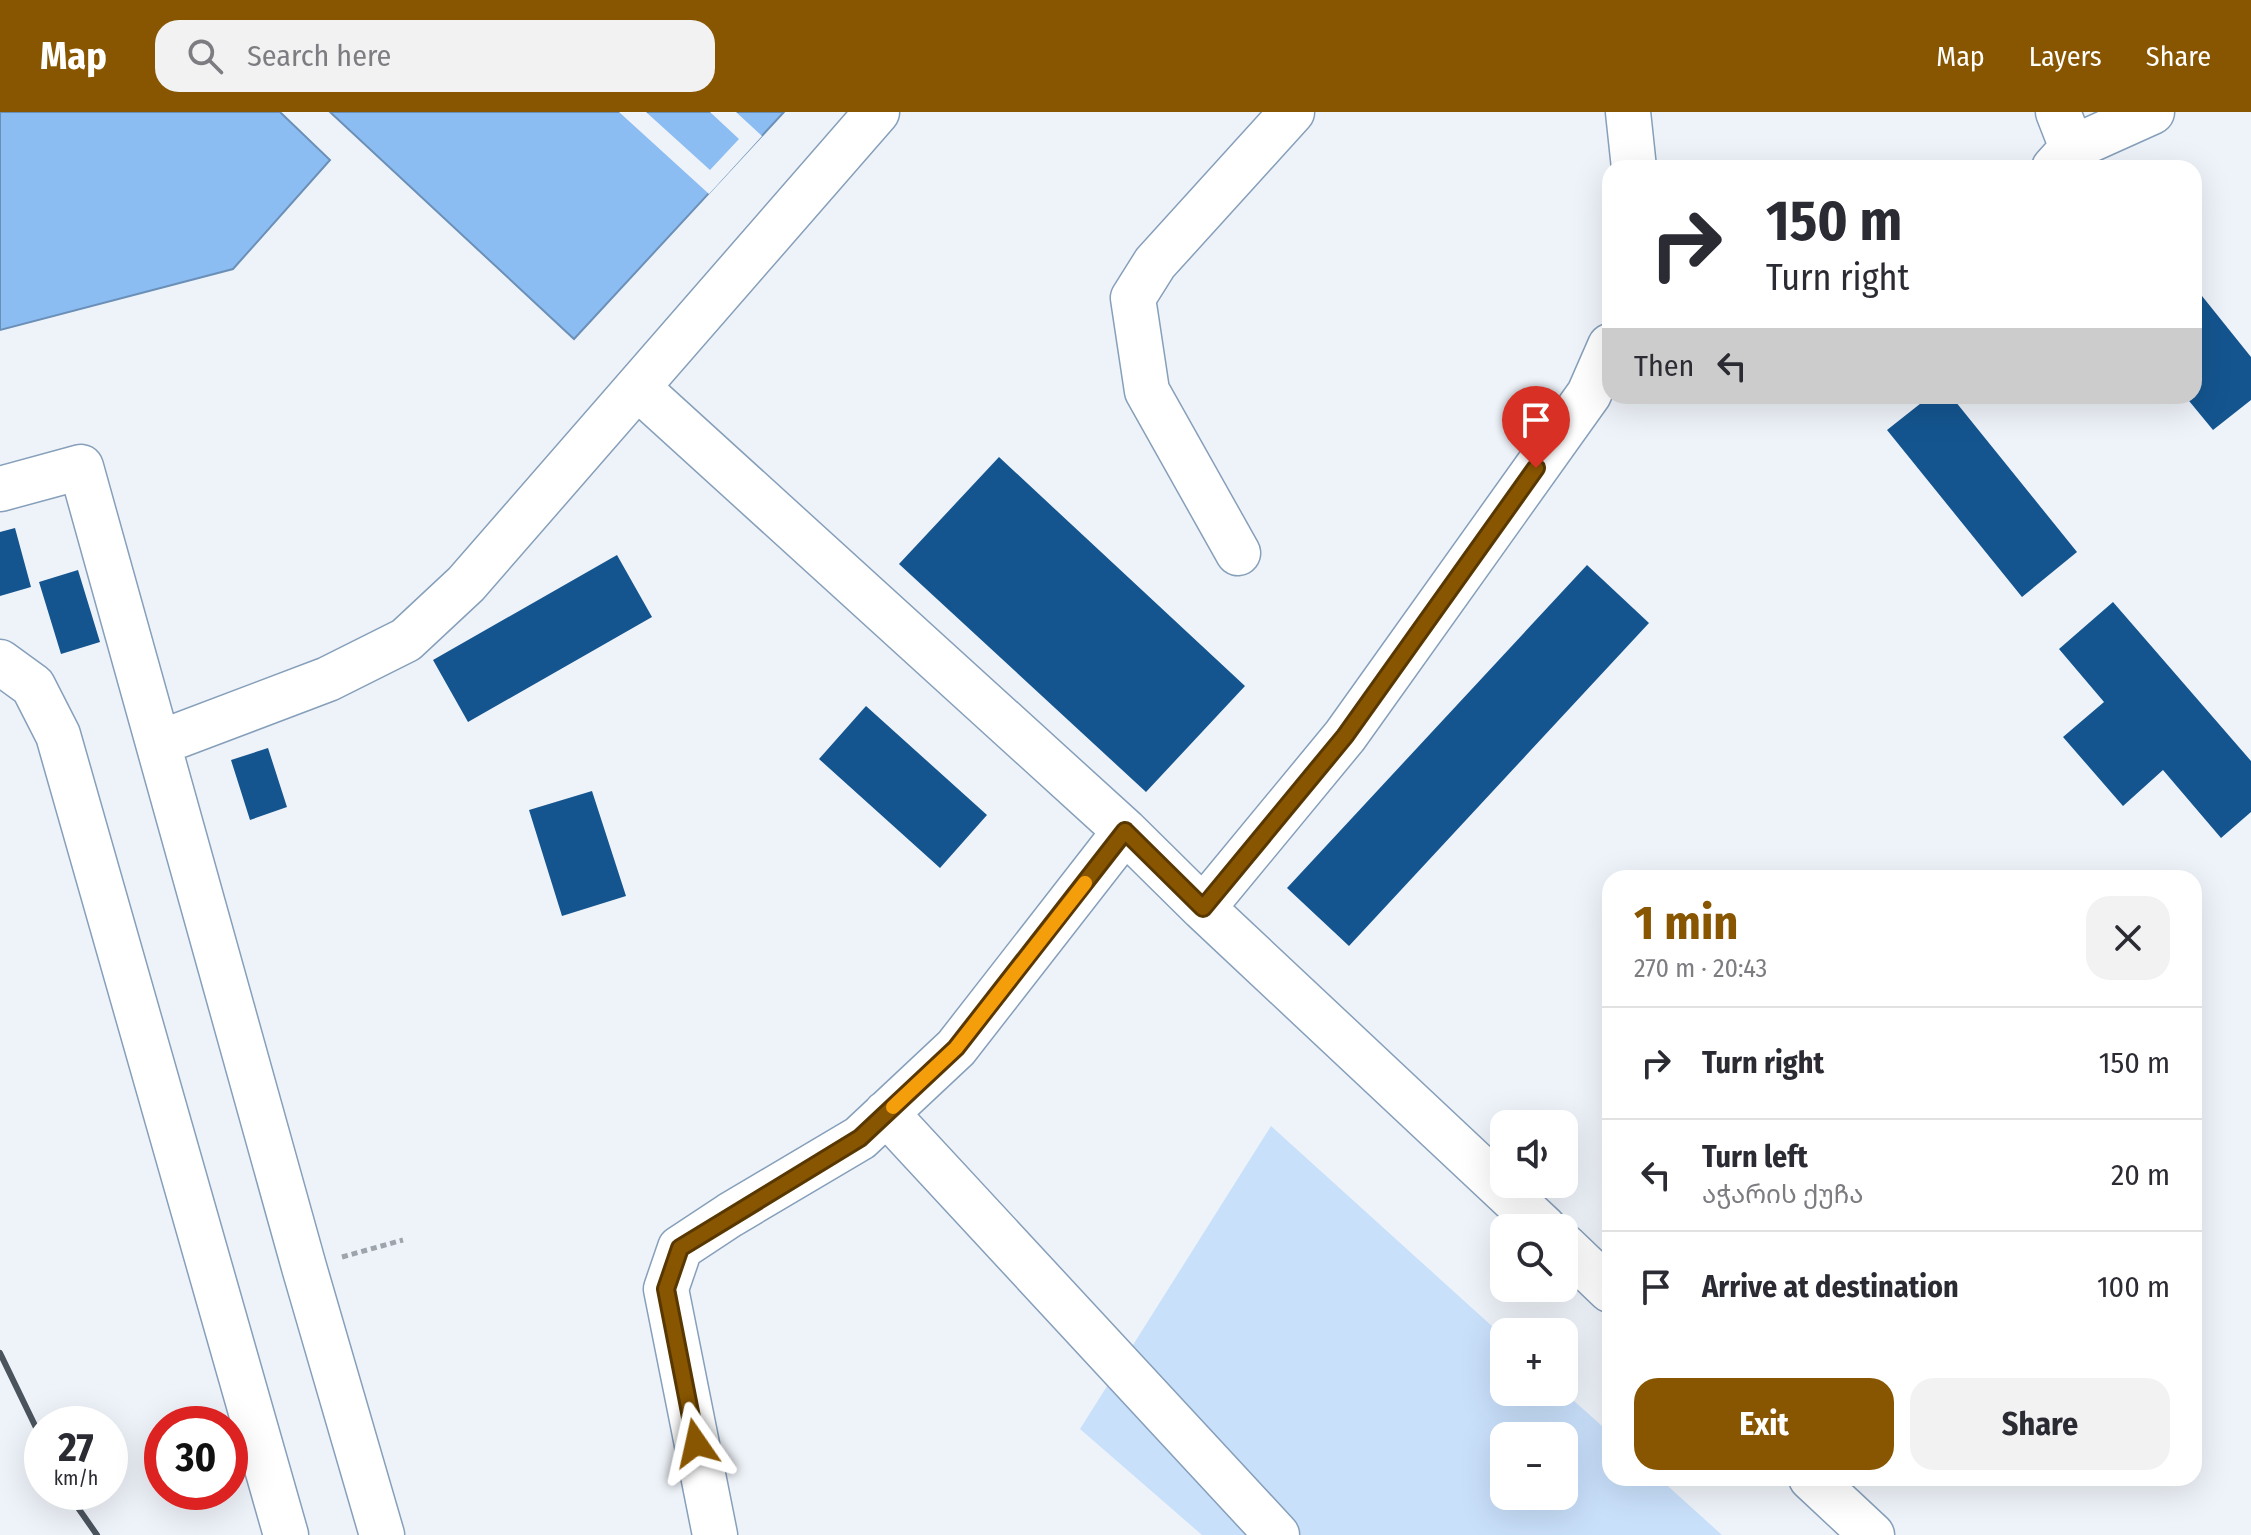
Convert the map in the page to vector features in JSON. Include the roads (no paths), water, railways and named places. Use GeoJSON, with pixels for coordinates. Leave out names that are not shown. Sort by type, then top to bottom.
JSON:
{"type":"FeatureCollection","features":[{"type":"Feature","properties":{"kind":"street"},"geometry":{"type":"LineString","coordinates":[[159,743],[328,679],[406,640],[466,584],[877,112]]}},
{"type":"Feature","properties":{"kind":"street"},"geometry":{"type":"LineString","coordinates":[[1238,553],[1147,391],[1133,298],[1155,263],[1292,112]]}},
{"type":"Feature","properties":{"kind":"street"},"geometry":{"type":"LineString","coordinates":[[1628,112],[1633,160]]}},
{"type":"Feature","properties":{"kind":"street"},"geometry":{"type":"LineString","coordinates":[[2061,143],[2152,112]]}},
{"type":"Feature","properties":{"kind":"street"},"geometry":{"type":"LineString","coordinates":[[1203,908],[1345,736],[1589,394],[1602,364]]}},
{"type":"Feature","properties":{"kind":"street"},"geometry":{"type":"LineString","coordinates":[[638,388],[1125,831],[1529,1214]]}},
{"type":"Feature","properties":{"kind":"street"},"geometry":{"type":"LineString","coordinates":[[0,489],[81,467],[382,1535]]}},
{"type":"Feature","properties":{"kind":"street"},"geometry":{"type":"LineString","coordinates":[[0,662],[33,686],[58,735],[286,1535]]}},
{"type":"Feature","properties":{"kind":"street"},"geometry":{"type":"LineString","coordinates":[[715,1535],[666,1289],[680,1248],[860,1138],[956,1048],[1125,831]]}},
{"type":"Feature","properties":{"kind":"street"},"geometry":{"type":"LineString","coordinates":[[886,1113],[1277,1535]]}},
{"type":"Feature","properties":{"kind":"street"},"geometry":{"type":"LineString","coordinates":[[1578,1259],[1602,1282]]}},
{"type":"Feature","properties":{"kind":"street"},"geometry":{"type":"LineString","coordinates":[[1820,1486],[1872,1535]]}},
{"type":"Feature","properties":{"kind":"water"},"geometry":{"type":"Polygon","coordinates":[[[0,112],[280,112],[330,160],[233,269],[0,330],[0,112]]]}},
{"type":"Feature","properties":{"kind":"water"},"geometry":{"type":"Polygon","coordinates":[[[330,112],[784,112],[574,339],[330,112]]]}},
{"type":"Feature","properties":{"kind":"railway"},"geometry":{"type":"LineString","coordinates":[[0,1353],[26,1406]]}},
{"type":"Feature","properties":{"kind":"railway"},"geometry":{"type":"LineString","coordinates":[[80,1510],[97,1535]]}}]}
